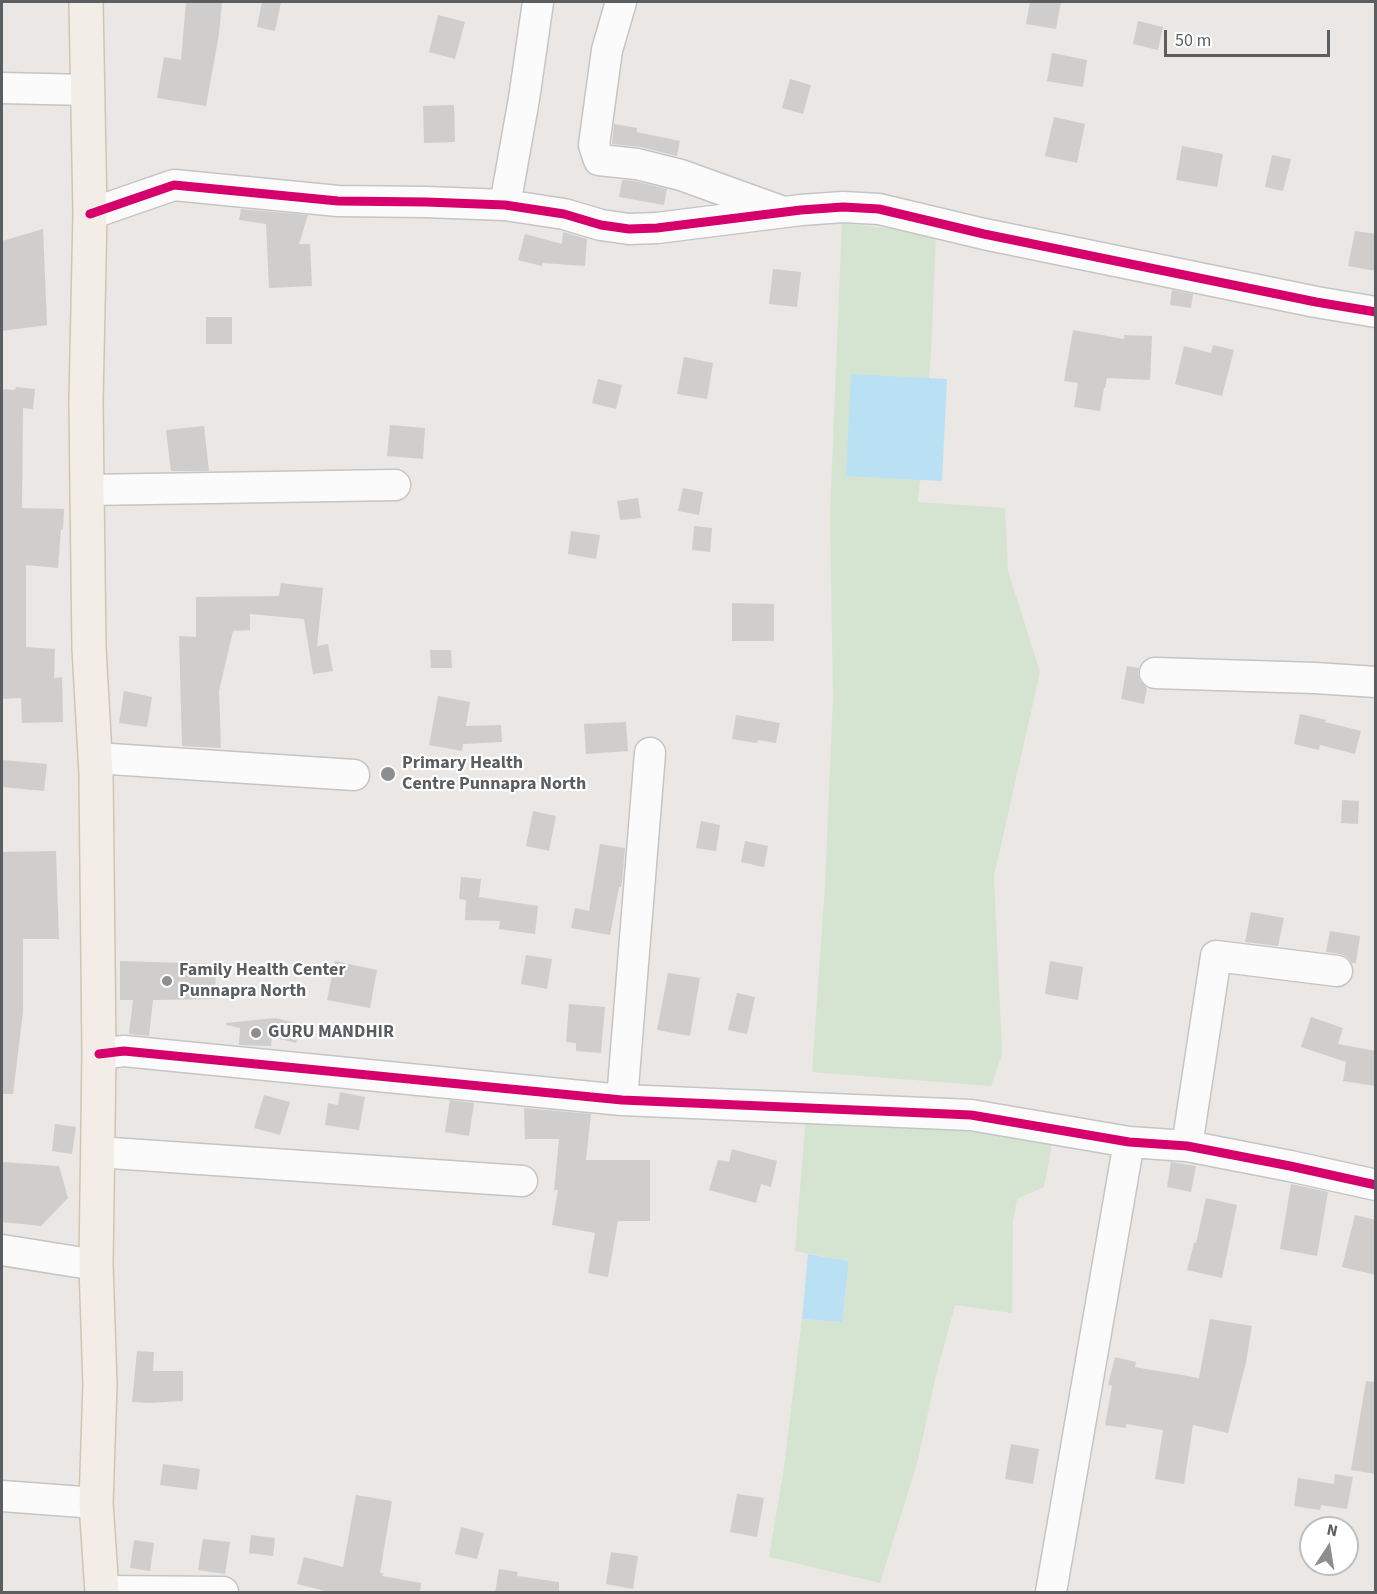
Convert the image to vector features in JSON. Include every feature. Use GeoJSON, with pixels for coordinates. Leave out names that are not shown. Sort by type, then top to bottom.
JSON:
{"type":"FeatureCollection","features":[{"type":"Feature","properties":{"kind":"main road"},"geometry":{"type":"LineString","coordinates":[[86,2],[90,214],[86,400],[87,490],[89,648],[95,758],[99,1054],[96,1265],[100,1385],[96,1503],[102,1592]]}},
{"type":"Feature","properties":{"kind":"street"},"geometry":{"type":"LineString","coordinates":[[517,2],[544,2]]}},
{"type":"Feature","properties":{"kind":"street"},"geometry":{"type":"LineString","coordinates":[[505,205],[538,2]]}},
{"type":"Feature","properties":{"kind":"street"},"geometry":{"type":"LineString","coordinates":[[621,2],[607,50],[594,145],[598,160],[637,164],[681,175],[784,212]]}},
{"type":"Feature","properties":{"kind":"street"},"geometry":{"type":"LineString","coordinates":[[2,88],[88,90]]}},
{"type":"Feature","properties":{"kind":"street"},"geometry":{"type":"LineString","coordinates":[[90,214],[174,185],[338,201],[505,205],[564,214],[600,225],[629,230],[843,207],[879,209],[1029,243],[1316,302],[1376,312]]}},
{"type":"Feature","properties":{"kind":"street"},"geometry":{"type":"LineString","coordinates":[[87,490],[395,485]]}},
{"type":"Feature","properties":{"kind":"street"},"geometry":{"type":"LineString","coordinates":[[1155,673],[1304,677],[1376,682]]}},
{"type":"Feature","properties":{"kind":"street"},"geometry":{"type":"LineString","coordinates":[[622,1100],[650,753]]}},
{"type":"Feature","properties":{"kind":"street"},"geometry":{"type":"LineString","coordinates":[[95,758],[354,775]]}},
{"type":"Feature","properties":{"kind":"street"},"geometry":{"type":"LineString","coordinates":[[1187,1146],[1216,956],[1337,971]]}},
{"type":"Feature","properties":{"kind":"street"},"geometry":{"type":"LineString","coordinates":[[99,1054],[124,1051],[622,1100],[971,1115],[1129,1142],[1187,1146],[1376,1185]]}},
{"type":"Feature","properties":{"kind":"street"},"geometry":{"type":"LineString","coordinates":[[1051,1593],[1129,1142]]}},
{"type":"Feature","properties":{"kind":"street"},"geometry":{"type":"LineString","coordinates":[[97,1152],[522,1181]]}},
{"type":"Feature","properties":{"kind":"street"},"geometry":{"type":"LineString","coordinates":[[2,1250],[96,1265]]}},
{"type":"Feature","properties":{"kind":"street"},"geometry":{"type":"LineString","coordinates":[[2,1496],[96,1503]]}},
{"type":"Feature","properties":{"kind":"street"},"geometry":{"type":"LineString","coordinates":[[102,1592],[217,1591],[223,1593]]}},
{"type":"Feature","properties":{"kind":"green space"},"geometry":{"type":"Polygon","coordinates":[[[842,223],[936,234],[931,353],[918,502],[1005,508],[1008,571],[1040,672],[994,876],[1002,1054],[991,1086],[812,1072],[825,885],[833,698],[830,513],[842,223]]]}},
{"type":"Feature","properties":{"kind":"green space"},"geometry":{"type":"Polygon","coordinates":[[[806,1115],[944,1122],[1053,1139],[1044,1187],[1017,1199],[1013,1221],[1012,1313],[955,1305],[935,1379],[918,1460],[880,1583],[769,1557],[784,1468],[802,1319],[842,1322],[849,1261],[795,1251],[806,1115]]]}},
{"type":"Feature","properties":{"kind":"water"},"geometry":{"type":"Polygon","coordinates":[[[851,374],[947,379],[942,481],[846,476],[851,374]]]}},
{"type":"Feature","properties":{"kind":"water"},"geometry":{"type":"Polygon","coordinates":[[[808,1254],[849,1261],[842,1322],[802,1319],[808,1254]]]}},
{"type":"Feature","properties":{"kind":"building"},"geometry":{"type":"Polygon","coordinates":[[[186,2],[222,2],[219,34],[206,106],[157,98],[164,57],[181,60],[186,2]]]}},
{"type":"Feature","properties":{"kind":"building"},"geometry":{"type":"Polygon","coordinates":[[[262,2],[281,2],[275,31],[257,27],[262,2]]]}},
{"type":"Feature","properties":{"kind":"building"},"geometry":{"type":"Polygon","coordinates":[[[1030,2],[1061,2],[1056,29],[1026,24],[1030,2]]]}},
{"type":"Feature","properties":{"kind":"building"},"geometry":{"type":"Polygon","coordinates":[[[438,15],[465,22],[455,59],[429,52],[438,15]]]}},
{"type":"Feature","properties":{"kind":"building"},"geometry":{"type":"Polygon","coordinates":[[[1138,21],[1163,27],[1158,50],[1133,44],[1138,21]]]}},
{"type":"Feature","properties":{"kind":"building"},"geometry":{"type":"Polygon","coordinates":[[[1052,53],[1087,60],[1083,87],[1047,81],[1052,53]]]}},
{"type":"Feature","properties":{"kind":"building"},"geometry":{"type":"Polygon","coordinates":[[[790,79],[811,85],[803,114],[782,108],[790,79]]]}},
{"type":"Feature","properties":{"kind":"building"},"geometry":{"type":"Polygon","coordinates":[[[454,105],[455,142],[424,143],[423,106],[454,105]]]}},
{"type":"Feature","properties":{"kind":"building"},"geometry":{"type":"Polygon","coordinates":[[[1054,117],[1085,124],[1077,163],[1045,156],[1054,117]]]}},
{"type":"Feature","properties":{"kind":"building"},"geometry":{"type":"Polygon","coordinates":[[[614,124],[637,128],[637,132],[680,141],[677,156],[641,147],[612,144],[614,124]]]}},
{"type":"Feature","properties":{"kind":"building"},"geometry":{"type":"Polygon","coordinates":[[[1182,146],[1223,154],[1217,187],[1176,180],[1182,146]]]}},
{"type":"Feature","properties":{"kind":"building"},"geometry":{"type":"Polygon","coordinates":[[[1272,155],[1291,159],[1283,191],[1265,187],[1272,155]]]}},
{"type":"Feature","properties":{"kind":"building"},"geometry":{"type":"Polygon","coordinates":[[[622,180],[667,189],[664,205],[619,197],[622,180]]]}},
{"type":"Feature","properties":{"kind":"building"},"geometry":{"type":"Polygon","coordinates":[[[241,209],[308,215],[299,244],[310,244],[312,286],[269,288],[266,224],[239,220],[241,209]]]}},
{"type":"Feature","properties":{"kind":"building"},"geometry":{"type":"Polygon","coordinates":[[[43,229],[47,325],[2,331],[2,241],[43,229]]]}},
{"type":"Feature","properties":{"kind":"building"},"geometry":{"type":"Polygon","coordinates":[[[1355,231],[1376,234],[1376,271],[1348,266],[1355,231]]]}},
{"type":"Feature","properties":{"kind":"building"},"geometry":{"type":"Polygon","coordinates":[[[563,232],[587,239],[585,266],[543,263],[542,266],[518,260],[525,234],[562,244],[563,232]]]}},
{"type":"Feature","properties":{"kind":"building"},"geometry":{"type":"Polygon","coordinates":[[[773,269],[801,272],[797,307],[769,304],[773,269]]]}},
{"type":"Feature","properties":{"kind":"building"},"geometry":{"type":"Polygon","coordinates":[[[1172,290],[1193,294],[1191,308],[1170,305],[1172,290]]]}},
{"type":"Feature","properties":{"kind":"building"},"geometry":{"type":"Polygon","coordinates":[[[206,317],[232,317],[232,344],[206,344],[206,317]]]}},
{"type":"Feature","properties":{"kind":"building"},"geometry":{"type":"Polygon","coordinates":[[[1073,330],[1124,339],[1124,335],[1152,336],[1150,380],[1107,378],[1100,411],[1074,407],[1078,383],[1064,381],[1073,330]]]}},
{"type":"Feature","properties":{"kind":"building"},"geometry":{"type":"Polygon","coordinates":[[[1213,345],[1234,350],[1222,396],[1175,384],[1184,346],[1211,353],[1213,345]]]}},
{"type":"Feature","properties":{"kind":"building"},"geometry":{"type":"Polygon","coordinates":[[[684,357],[713,363],[707,399],[677,394],[684,357]]]}},
{"type":"Feature","properties":{"kind":"building"},"geometry":{"type":"Polygon","coordinates":[[[598,379],[622,385],[616,409],[592,403],[598,379]]]}},
{"type":"Feature","properties":{"kind":"building"},"geometry":{"type":"Polygon","coordinates":[[[16,387],[35,389],[33,409],[23,408],[22,508],[64,509],[58,568],[26,565],[26,647],[55,649],[54,678],[62,677],[63,722],[22,723],[21,698],[2,699],[2,389],[15,390],[16,387]]]}},
{"type":"Feature","properties":{"kind":"building"},"geometry":{"type":"Polygon","coordinates":[[[390,425],[425,428],[423,459],[387,456],[390,425]]]}},
{"type":"Feature","properties":{"kind":"building"},"geometry":{"type":"Polygon","coordinates":[[[204,426],[209,471],[171,471],[166,430],[204,426]]]}},
{"type":"Feature","properties":{"kind":"building"},"geometry":{"type":"Polygon","coordinates":[[[683,488],[703,492],[699,515],[678,511],[683,488]]]}},
{"type":"Feature","properties":{"kind":"building"},"geometry":{"type":"Polygon","coordinates":[[[638,498],[641,518],[620,520],[617,501],[638,498]]]}},
{"type":"Feature","properties":{"kind":"building"},"geometry":{"type":"Polygon","coordinates":[[[694,526],[712,528],[710,552],[692,550],[694,526]]]}},
{"type":"Feature","properties":{"kind":"building"},"geometry":{"type":"Polygon","coordinates":[[[571,531],[600,535],[596,559],[568,554],[571,531]]]}},
{"type":"Feature","properties":{"kind":"building"},"geometry":{"type":"Polygon","coordinates":[[[281,583],[323,588],[317,646],[328,644],[333,671],[313,674],[304,619],[250,614],[250,630],[233,631],[219,691],[221,748],[182,746],[179,636],[196,637],[196,597],[279,596],[281,583]]]}},
{"type":"Feature","properties":{"kind":"building"},"geometry":{"type":"Polygon","coordinates":[[[732,603],[774,604],[774,641],[732,641],[732,603]]]}},
{"type":"Feature","properties":{"kind":"building"},"geometry":{"type":"Polygon","coordinates":[[[430,650],[451,650],[452,668],[431,668],[430,650]]]}},
{"type":"Feature","properties":{"kind":"building"},"geometry":{"type":"Polygon","coordinates":[[[1127,666],[1139,668],[1140,681],[1147,688],[1144,704],[1121,699],[1127,666]]]}},
{"type":"Feature","properties":{"kind":"building"},"geometry":{"type":"Polygon","coordinates":[[[124,691],[152,697],[147,727],[119,723],[124,691]]]}},
{"type":"Feature","properties":{"kind":"building"},"geometry":{"type":"Polygon","coordinates":[[[438,696],[470,702],[466,726],[501,725],[502,742],[463,744],[462,751],[429,745],[438,696]]]}},
{"type":"Feature","properties":{"kind":"building"},"geometry":{"type":"Polygon","coordinates":[[[1300,714],[1361,731],[1355,754],[1320,745],[1319,750],[1294,744],[1300,714]]]}},
{"type":"Feature","properties":{"kind":"building"},"geometry":{"type":"Polygon","coordinates":[[[736,715],[780,723],[776,743],[732,739],[736,715]]]}},
{"type":"Feature","properties":{"kind":"building"},"geometry":{"type":"Polygon","coordinates":[[[626,722],[628,751],[586,754],[584,724],[626,722]]]}},
{"type":"Feature","properties":{"kind":"building"},"geometry":{"type":"Polygon","coordinates":[[[2,760],[47,764],[44,791],[2,787],[2,760]]]}},
{"type":"Feature","properties":{"kind":"building"},"geometry":{"type":"Polygon","coordinates":[[[1342,800],[1359,801],[1358,824],[1341,823],[1342,800]]]}},
{"type":"Feature","properties":{"kind":"building"},"geometry":{"type":"Polygon","coordinates":[[[533,811],[556,816],[549,851],[526,846],[533,811]]]}},
{"type":"Feature","properties":{"kind":"building"},"geometry":{"type":"Polygon","coordinates":[[[701,821],[720,825],[716,851],[696,848],[701,821]]]}},
{"type":"Feature","properties":{"kind":"building"},"geometry":{"type":"Polygon","coordinates":[[[745,841],[768,846],[764,867],[741,862],[745,841]]]}},
{"type":"Feature","properties":{"kind":"building"},"geometry":{"type":"Polygon","coordinates":[[[600,844],[625,848],[622,882],[619,887],[610,935],[571,928],[575,908],[589,911],[600,844]]]}},
{"type":"Feature","properties":{"kind":"building"},"geometry":{"type":"Polygon","coordinates":[[[56,851],[59,939],[23,939],[23,1012],[13,1094],[2,1094],[2,852],[56,851]]]}},
{"type":"Feature","properties":{"kind":"building"},"geometry":{"type":"Polygon","coordinates":[[[461,877],[481,879],[479,897],[538,906],[535,934],[499,929],[500,921],[465,920],[466,900],[459,899],[461,877]]]}},
{"type":"Feature","properties":{"kind":"building"},"geometry":{"type":"Polygon","coordinates":[[[1251,912],[1284,918],[1278,946],[1245,942],[1251,912]]]}},
{"type":"Feature","properties":{"kind":"building"},"geometry":{"type":"Polygon","coordinates":[[[1330,931],[1360,936],[1356,963],[1352,963],[1340,954],[1326,952],[1330,931]]]}},
{"type":"Feature","properties":{"kind":"building"},"geometry":{"type":"Polygon","coordinates":[[[526,955],[552,959],[547,989],[521,984],[526,955]]]}},
{"type":"Feature","properties":{"kind":"building","name":"Family Health Center Punnapra North"},"geometry":{"type":"Polygon","coordinates":[[[120,961],[216,964],[215,999],[153,1000],[149,1036],[129,1034],[133,1000],[120,1000],[120,961]]]}},
{"type":"Feature","properties":{"kind":"building"},"geometry":{"type":"Polygon","coordinates":[[[335,961],[377,970],[370,1008],[327,1000],[335,961]]]}},
{"type":"Feature","properties":{"kind":"building"},"geometry":{"type":"Polygon","coordinates":[[[1050,961],[1083,967],[1078,1000],[1045,994],[1050,961]]]}},
{"type":"Feature","properties":{"kind":"building"},"geometry":{"type":"Polygon","coordinates":[[[668,973],[700,978],[690,1036],[657,1030],[668,973]]]}},
{"type":"Feature","properties":{"kind":"building"},"geometry":{"type":"Polygon","coordinates":[[[737,993],[755,997],[747,1034],[728,1030],[737,993]]]}},
{"type":"Feature","properties":{"kind":"building"},"geometry":{"type":"Polygon","coordinates":[[[569,1004],[605,1007],[601,1053],[576,1051],[576,1043],[566,1042],[569,1004]]]}},
{"type":"Feature","properties":{"kind":"building"},"geometry":{"type":"Polygon","coordinates":[[[1311,1017],[1343,1028],[1338,1044],[1376,1051],[1376,1086],[1343,1081],[1346,1062],[1301,1047],[1311,1017]]]}},
{"type":"Feature","properties":{"kind":"building"},"geometry":{"type":"Polygon","coordinates":[[[275,1018],[301,1024],[296,1043],[272,1037],[271,1046],[239,1045],[240,1028],[226,1025],[226,1023],[275,1018]]]}},
{"type":"Feature","properties":{"kind":"building"},"geometry":{"type":"Polygon","coordinates":[[[340,1092],[365,1097],[359,1130],[325,1125],[328,1103],[338,1105],[340,1092]]]}},
{"type":"Feature","properties":{"kind":"building"},"geometry":{"type":"Polygon","coordinates":[[[264,1095],[290,1102],[280,1135],[254,1128],[264,1095]]]}},
{"type":"Feature","properties":{"kind":"building"},"geometry":{"type":"Polygon","coordinates":[[[450,1100],[474,1103],[469,1136],[445,1132],[450,1100]]]}},
{"type":"Feature","properties":{"kind":"building"},"geometry":{"type":"Polygon","coordinates":[[[524,1108],[591,1114],[586,1160],[650,1160],[650,1221],[618,1221],[608,1277],[588,1273],[595,1233],[552,1225],[558,1190],[554,1190],[559,1139],[525,1139],[524,1108]]]}},
{"type":"Feature","properties":{"kind":"building"},"geometry":{"type":"Polygon","coordinates":[[[55,1124],[76,1127],[72,1154],[52,1151],[55,1124]]]}},
{"type":"Feature","properties":{"kind":"building"},"geometry":{"type":"Polygon","coordinates":[[[732,1149],[777,1161],[771,1187],[761,1184],[756,1203],[709,1190],[718,1160],[729,1162],[732,1149]]]}},
{"type":"Feature","properties":{"kind":"building"},"geometry":{"type":"Polygon","coordinates":[[[2,1162],[59,1166],[68,1198],[41,1226],[2,1222],[2,1162]]]}},
{"type":"Feature","properties":{"kind":"building"},"geometry":{"type":"Polygon","coordinates":[[[1171,1162],[1196,1166],[1191,1192],[1167,1187],[1171,1162]]]}},
{"type":"Feature","properties":{"kind":"building"},"geometry":{"type":"Polygon","coordinates":[[[1291,1184],[1328,1192],[1317,1256],[1280,1249],[1291,1184]]]}},
{"type":"Feature","properties":{"kind":"building"},"geometry":{"type":"Polygon","coordinates":[[[1206,1198],[1237,1205],[1222,1278],[1187,1270],[1194,1243],[1196,1243],[1206,1198]]]}},
{"type":"Feature","properties":{"kind":"building"},"geometry":{"type":"Polygon","coordinates":[[[1355,1215],[1376,1220],[1376,1275],[1342,1267],[1355,1215]]]}},
{"type":"Feature","properties":{"kind":"building"},"geometry":{"type":"Polygon","coordinates":[[[1210,1319],[1252,1326],[1246,1362],[1228,1433],[1193,1425],[1184,1484],[1155,1479],[1163,1430],[1126,1424],[1126,1428],[1105,1425],[1112,1386],[1108,1385],[1115,1357],[1136,1362],[1135,1367],[1199,1378],[1210,1319]]]}},
{"type":"Feature","properties":{"kind":"building"},"geometry":{"type":"Polygon","coordinates":[[[137,1351],[154,1352],[153,1371],[183,1371],[183,1401],[132,1402],[137,1351]]]}},
{"type":"Feature","properties":{"kind":"building"},"geometry":{"type":"Polygon","coordinates":[[[1366,1381],[1376,1382],[1376,1474],[1351,1470],[1366,1381]]]}},
{"type":"Feature","properties":{"kind":"building"},"geometry":{"type":"Polygon","coordinates":[[[1011,1444],[1039,1449],[1033,1484],[1005,1479],[1011,1444]]]}},
{"type":"Feature","properties":{"kind":"building"},"geometry":{"type":"Polygon","coordinates":[[[163,1464],[200,1469],[197,1490],[160,1485],[163,1464]]]}},
{"type":"Feature","properties":{"kind":"building"},"geometry":{"type":"Polygon","coordinates":[[[1335,1474],[1353,1477],[1347,1509],[1321,1505],[1320,1510],[1294,1506],[1298,1478],[1334,1484],[1335,1474]]]}},
{"type":"Feature","properties":{"kind":"building"},"geometry":{"type":"Polygon","coordinates":[[[737,1494],[764,1498],[757,1537],[730,1532],[737,1494]]]}},
{"type":"Feature","properties":{"kind":"building"},"geometry":{"type":"Polygon","coordinates":[[[356,1495],[392,1501],[380,1573],[383,1573],[382,1576],[421,1583],[420,1593],[333,1593],[297,1584],[304,1557],[343,1567],[356,1495]]]}},
{"type":"Feature","properties":{"kind":"building"},"geometry":{"type":"Polygon","coordinates":[[[461,1527],[484,1533],[477,1559],[455,1554],[461,1527]]]}},
{"type":"Feature","properties":{"kind":"building"},"geometry":{"type":"Polygon","coordinates":[[[251,1535],[275,1538],[273,1556],[249,1553],[251,1535]]]}},
{"type":"Feature","properties":{"kind":"building"},"geometry":{"type":"Polygon","coordinates":[[[203,1539],[230,1542],[225,1574],[198,1570],[203,1539]]]}},
{"type":"Feature","properties":{"kind":"building"},"geometry":{"type":"Polygon","coordinates":[[[134,1540],[154,1543],[150,1571],[130,1568],[134,1540]]]}},
{"type":"Feature","properties":{"kind":"building"},"geometry":{"type":"Polygon","coordinates":[[[611,1552],[638,1556],[633,1589],[606,1584],[611,1552]]]}},
{"type":"Feature","properties":{"kind":"building"},"geometry":{"type":"Polygon","coordinates":[[[499,1569],[518,1572],[517,1576],[559,1582],[559,1593],[495,1593],[499,1569]]]}},
{"type":"Feature","properties":{"kind":"cycle path"},"geometry":{"type":"LineString","coordinates":[[90,214],[174,185],[338,201],[505,205],[564,214],[601,225],[629,229],[657,228],[801,210],[843,207],[879,209],[984,234],[1316,302],[1376,312]]}},
{"type":"Feature","properties":{"kind":"cycle path"},"geometry":{"type":"LineString","coordinates":[[99,1054],[124,1051],[622,1100],[971,1115],[1129,1142],[1187,1146],[1376,1185]]}},
{"type":"Feature","properties":{"kind":"place","name":"Primary Health Centre Punnapra North"},"geometry":{"type":"Point","coordinates":[388,774]}},
{"type":"Feature","properties":{"kind":"place","name":"Family Health Center Punnapra North"},"geometry":{"type":"Point","coordinates":[167,981]}},
{"type":"Feature","properties":{"kind":"place","name":"GURU MANDHIR"},"geometry":{"type":"Point","coordinates":[256,1033]}}]}
